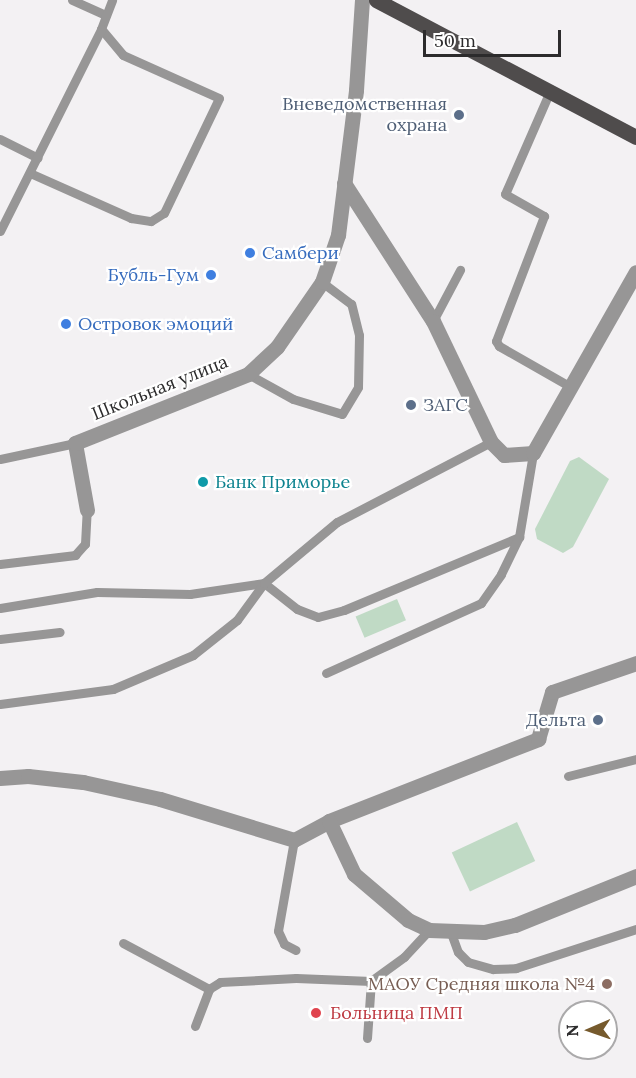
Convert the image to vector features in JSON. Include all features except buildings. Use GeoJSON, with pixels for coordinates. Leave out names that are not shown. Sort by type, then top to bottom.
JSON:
{"type":"FeatureCollection","features":[{"type":"Feature","properties":{"kind":"main road"},"geometry":{"type":"LineString","coordinates":[[376,0],[636,137]]}},
{"type":"Feature","properties":{"kind":"street","name":"Школьная улица"},"geometry":{"type":"LineString","coordinates":[[75,443],[248,374],[277,347],[322,282],[338,235],[362,0]]}},
{"type":"Feature","properties":{"kind":"street"},"geometry":{"type":"LineString","coordinates":[[345,183],[433,321],[491,442],[504,455],[533,453],[636,273]]}},
{"type":"Feature","properties":{"kind":"street"},"geometry":{"type":"LineString","coordinates":[[75,443],[87,510]]}},
{"type":"Feature","properties":{"kind":"street"},"geometry":{"type":"LineString","coordinates":[[0,778],[28,776],[83,782],[160,799],[294,840],[329,821],[538,739],[544,707],[552,692],[636,663]]}},
{"type":"Feature","properties":{"kind":"street"},"geometry":{"type":"LineString","coordinates":[[329,821],[354,874],[408,920],[429,930],[484,933],[515,925],[636,876]]}},
{"type":"Feature","properties":{"kind":"lane"},"geometry":{"type":"LineString","coordinates":[[72,0],[106,15]]}},
{"type":"Feature","properties":{"kind":"lane"},"geometry":{"type":"LineString","coordinates":[[0,231],[101,29],[112,0]]}},
{"type":"Feature","properties":{"kind":"lane"},"geometry":{"type":"LineString","coordinates":[[30,173],[132,218],[150,221],[164,213],[219,98],[123,55],[101,29]]}},
{"type":"Feature","properties":{"kind":"lane"},"geometry":{"type":"LineString","coordinates":[[550,91],[505,194],[544,216],[496,341],[498,346],[571,387]]}},
{"type":"Feature","properties":{"kind":"lane"},"geometry":{"type":"LineString","coordinates":[[0,139],[38,158]]}},
{"type":"Feature","properties":{"kind":"lane"},"geometry":{"type":"LineString","coordinates":[[433,321],[460,270]]}},
{"type":"Feature","properties":{"kind":"lane"},"geometry":{"type":"LineString","coordinates":[[248,374],[293,399],[342,414],[358,387],[359,336],[351,304],[322,282]]}},
{"type":"Feature","properties":{"kind":"lane"},"geometry":{"type":"LineString","coordinates":[[0,704],[113,689],[192,655],[237,620],[264,583],[337,522],[491,442]]}},
{"type":"Feature","properties":{"kind":"lane"},"geometry":{"type":"LineString","coordinates":[[0,459],[75,443]]}},
{"type":"Feature","properties":{"kind":"lane"},"geometry":{"type":"LineString","coordinates":[[326,673],[481,603],[501,574],[519,537],[533,453]]}},
{"type":"Feature","properties":{"kind":"lane"},"geometry":{"type":"LineString","coordinates":[[0,564],[75,555],[86,544],[87,510]]}},
{"type":"Feature","properties":{"kind":"lane"},"geometry":{"type":"LineString","coordinates":[[0,608],[97,591],[190,594],[264,583],[297,609],[318,617],[344,610],[519,537]]}},
{"type":"Feature","properties":{"kind":"lane"},"geometry":{"type":"LineString","coordinates":[[0,639],[60,632]]}},
{"type":"Feature","properties":{"kind":"lane"},"geometry":{"type":"LineString","coordinates":[[568,776],[636,759]]}},
{"type":"Feature","properties":{"kind":"lane"},"geometry":{"type":"LineString","coordinates":[[294,840],[278,931],[284,944],[297,950]]}},
{"type":"Feature","properties":{"kind":"lane"},"geometry":{"type":"LineString","coordinates":[[451,933],[458,952],[468,962],[493,969],[516,968],[636,928]]}},
{"type":"Feature","properties":{"kind":"lane"},"geometry":{"type":"LineString","coordinates":[[195,1026],[209,989],[228,981],[370,981],[404,957],[429,930]]}},
{"type":"Feature","properties":{"kind":"lane"},"geometry":{"type":"LineString","coordinates":[[123,943],[209,989]]}},
{"type":"Feature","properties":{"kind":"lane"},"geometry":{"type":"LineString","coordinates":[[367,1038],[370,981]]}},
{"type":"Feature","properties":{"kind":"green space"},"geometry":{"type":"Polygon","coordinates":[[[579,457],[609,479],[573,547],[563,553],[537,539],[535,529],[570,461],[579,457]]]}},
{"type":"Feature","properties":{"kind":"green space"},"geometry":{"type":"Polygon","coordinates":[[[397,599],[406,620],[365,638],[356,617],[397,599]]]}},
{"type":"Feature","properties":{"kind":"green space"},"geometry":{"type":"Polygon","coordinates":[[[517,822],[535,861],[470,891],[452,852],[517,822]]]}},
{"type":"Feature","properties":{"kind":"place","name":"Вневедомственная охрана"},"geometry":{"type":"Point","coordinates":[459,115]}},
{"type":"Feature","properties":{"kind":"place","name":"Самбери"},"geometry":{"type":"Point","coordinates":[250,253]}},
{"type":"Feature","properties":{"kind":"place","name":"Бубль-Гум"},"geometry":{"type":"Point","coordinates":[211,275]}},
{"type":"Feature","properties":{"kind":"place","name":"Островок эмоций"},"geometry":{"type":"Point","coordinates":[66,324]}},
{"type":"Feature","properties":{"kind":"place","name":"ЗАГС"},"geometry":{"type":"Point","coordinates":[411,405]}},
{"type":"Feature","properties":{"kind":"place","name":"Банк Приморье"},"geometry":{"type":"Point","coordinates":[203,482]}},
{"type":"Feature","properties":{"kind":"place","name":"Дельта"},"geometry":{"type":"Point","coordinates":[598,720]}},
{"type":"Feature","properties":{"kind":"place","name":"МАОУ Средняя школа №4"},"geometry":{"type":"Point","coordinates":[607,984]}},
{"type":"Feature","properties":{"kind":"place","name":"Больница ПМП"},"geometry":{"type":"Point","coordinates":[316,1013]}}]}
